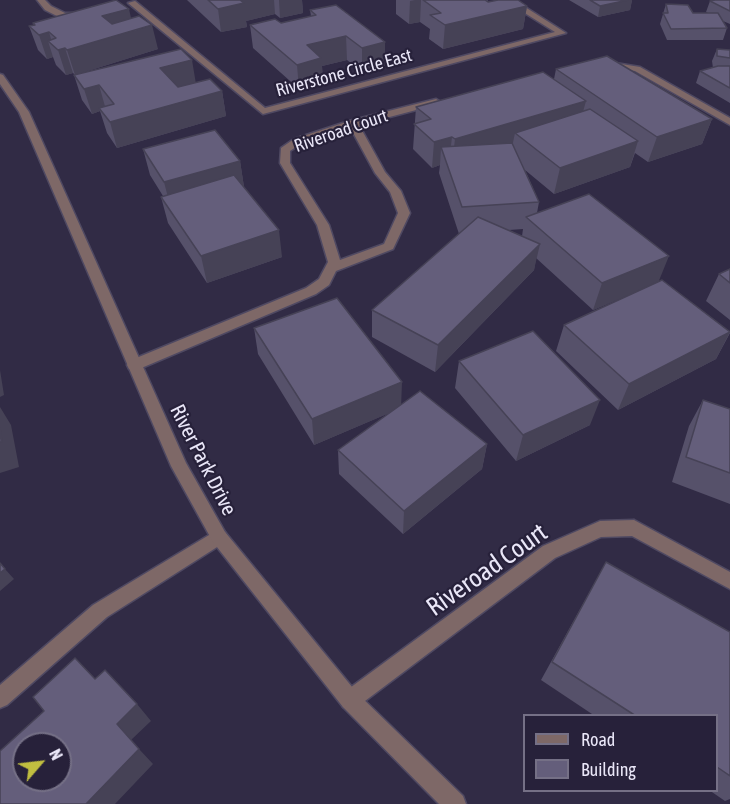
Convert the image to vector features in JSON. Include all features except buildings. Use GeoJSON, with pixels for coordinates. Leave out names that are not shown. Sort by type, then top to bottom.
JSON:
{"type":"FeatureCollection","features":[{"type":"Feature","properties":{"kind":"street"},"geometry":{"type":"LineString","coordinates":[[41,0],[48,8],[63,16],[92,13]]}},
{"type":"Feature","properties":{"kind":"street","name":"Riverstone Circle East"},"geometry":{"type":"LineString","coordinates":[[144,0],[127,4],[263,111],[562,33],[508,0]]}},
{"type":"Feature","properties":{"kind":"street"},"geometry":{"type":"LineString","coordinates":[[592,65],[626,65],[637,69],[730,122]]}},
{"type":"Feature","properties":{"kind":"street","name":"River Park Drive"},"geometry":{"type":"LineString","coordinates":[[0,77],[24,112],[179,466],[219,537],[350,700],[455,804]]}},
{"type":"Feature","properties":{"kind":"street","name":"Riveroad Court"},"geometry":{"type":"LineString","coordinates":[[332,268],[334,262],[323,225],[285,163],[285,150],[298,141],[353,123],[444,100]]}},
{"type":"Feature","properties":{"kind":"street"},"geometry":{"type":"LineString","coordinates":[[134,365],[311,291],[324,282],[332,268],[389,246],[404,213],[395,191],[380,173],[353,123]]}},
{"type":"Feature","properties":{"kind":"street","name":"Riveroad Court"},"geometry":{"type":"LineString","coordinates":[[350,700],[549,552],[600,529],[634,528],[730,581]]}},
{"type":"Feature","properties":{"kind":"street"},"geometry":{"type":"LineString","coordinates":[[0,698],[100,611],[219,537]]}}]}
